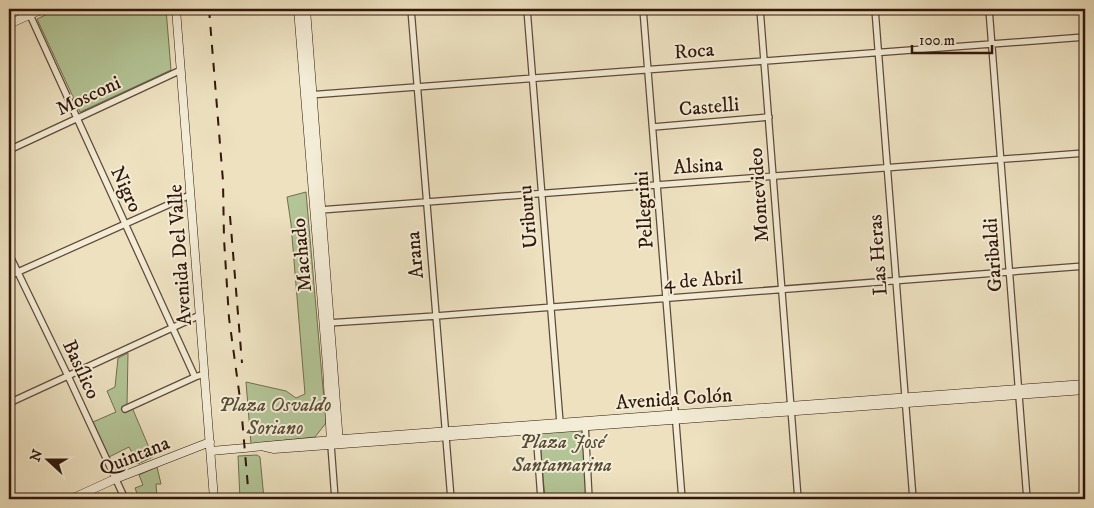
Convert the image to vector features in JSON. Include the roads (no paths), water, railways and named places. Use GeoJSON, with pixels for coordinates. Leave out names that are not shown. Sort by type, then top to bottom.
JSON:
{"type":"FeatureCollection","features":[{"type":"Feature","properties":{"kind":"main road"},"geometry":{"type":"LineString","coordinates":[[9,24],[43,9]]}},
{"type":"Feature","properties":{"kind":"main road","name":"Avenida Del Valle"},"geometry":{"type":"LineString","coordinates":[[176,9],[214,499]]}},
{"type":"Feature","properties":{"kind":"main road","name":"Machado"},"geometry":{"type":"LineString","coordinates":[[298,9],[308,95],[335,442]]}},
{"type":"Feature","properties":{"kind":"main road","name":"Machado"},"geometry":{"type":"LineString","coordinates":[[306,9],[308,95]]}},
{"type":"Feature","properties":{"kind":"main road","name":"Avenida Colón"},"geometry":{"type":"LineString","coordinates":[[1019,392],[1085,384]]}},
{"type":"Feature","properties":{"kind":"main road","name":"Avenida Colón"},"geometry":{"type":"LineString","coordinates":[[211,451],[265,447],[274,444],[335,442],[446,434],[560,423],[675,417],[1019,392],[1085,390]]}},
{"type":"Feature","properties":{"kind":"main road","name":"Avenida Colón"},"geometry":{"type":"LineString","coordinates":[[446,434],[536,430],[585,423]]}},
{"type":"Feature","properties":{"kind":"main road","name":"Quintana"},"geometry":{"type":"LineString","coordinates":[[71,499],[115,479],[210,442]]}},
{"type":"Feature","properties":{"kind":"street","name":"Arana"},"geometry":{"type":"LineString","coordinates":[[411,9],[451,499]]}},
{"type":"Feature","properties":{"kind":"street","name":"Uriburu"},"geometry":{"type":"LineString","coordinates":[[527,9],[560,423]]}},
{"type":"Feature","properties":{"kind":"street","name":"Pellegrini"},"geometry":{"type":"LineString","coordinates":[[643,9],[682,499]]}},
{"type":"Feature","properties":{"kind":"street","name":"Montevideo"},"geometry":{"type":"LineString","coordinates":[[760,9],[798,499]]}},
{"type":"Feature","properties":{"kind":"street","name":"Las Heras"},"geometry":{"type":"LineString","coordinates":[[875,9],[913,499]]}},
{"type":"Feature","properties":{"kind":"street","name":"Garibaldi"},"geometry":{"type":"LineString","coordinates":[[989,9],[1027,499]]}},
{"type":"Feature","properties":{"kind":"street","name":"Nigro"},"geometry":{"type":"LineString","coordinates":[[30,15],[195,376]]}},
{"type":"Feature","properties":{"kind":"street","name":"Roca"},"geometry":{"type":"LineString","coordinates":[[308,95],[1085,37]]}},
{"type":"Feature","properties":{"kind":"street","name":"Mosconi"},"geometry":{"type":"LineString","coordinates":[[9,150],[181,70]]}},
{"type":"Feature","properties":{"kind":"street","name":"Castelli"},"geometry":{"type":"LineString","coordinates":[[653,127],[769,117]]}},
{"type":"Feature","properties":{"kind":"street","name":"Alsina"},"geometry":{"type":"LineString","coordinates":[[317,211],[1085,153]]}},
{"type":"Feature","properties":{"kind":"street"},"geometry":{"type":"LineString","coordinates":[[9,276],[190,195]]}},
{"type":"Feature","properties":{"kind":"street","name":"Basílico"},"geometry":{"type":"LineString","coordinates":[[9,254],[125,499]]}},
{"type":"Feature","properties":{"kind":"street","name":"4 de Abril"},"geometry":{"type":"LineString","coordinates":[[327,323],[1085,266]]}},
{"type":"Feature","properties":{"kind":"street"},"geometry":{"type":"LineString","coordinates":[[9,403],[200,315]]}},
{"type":"Feature","properties":{"kind":"street"},"geometry":{"type":"LineString","coordinates":[[125,409],[195,376],[204,374]]}},
{"type":"Feature","properties":{"kind":"street"},"geometry":{"type":"LineString","coordinates":[[585,423],[589,499]]}},
{"type":"Feature","properties":{"kind":"street"},"geometry":{"type":"LineString","coordinates":[[536,430],[541,499]]}},
{"type":"Feature","properties":{"kind":"street","name":"Machado"},"geometry":{"type":"LineString","coordinates":[[335,442],[335,499]]}},
{"type":"Feature","properties":{"kind":"railway"},"geometry":{"type":"LineString","coordinates":[[209,9],[223,181],[224,239],[229,318],[241,406],[249,499]]}},
{"type":"Feature","properties":{"kind":"railway"},"geometry":{"type":"LineString","coordinates":[[230,216],[242,363]]}},
{"type":"Feature","properties":{"kind":"park label","name":"Plaza Osvaldo Soriano"},"geometry":{"type":"Point","coordinates":[275,416]}},
{"type":"Feature","properties":{"kind":"park label","name":"Plaza José Santamarina"},"geometry":{"type":"Point","coordinates":[562,452]}}]}
